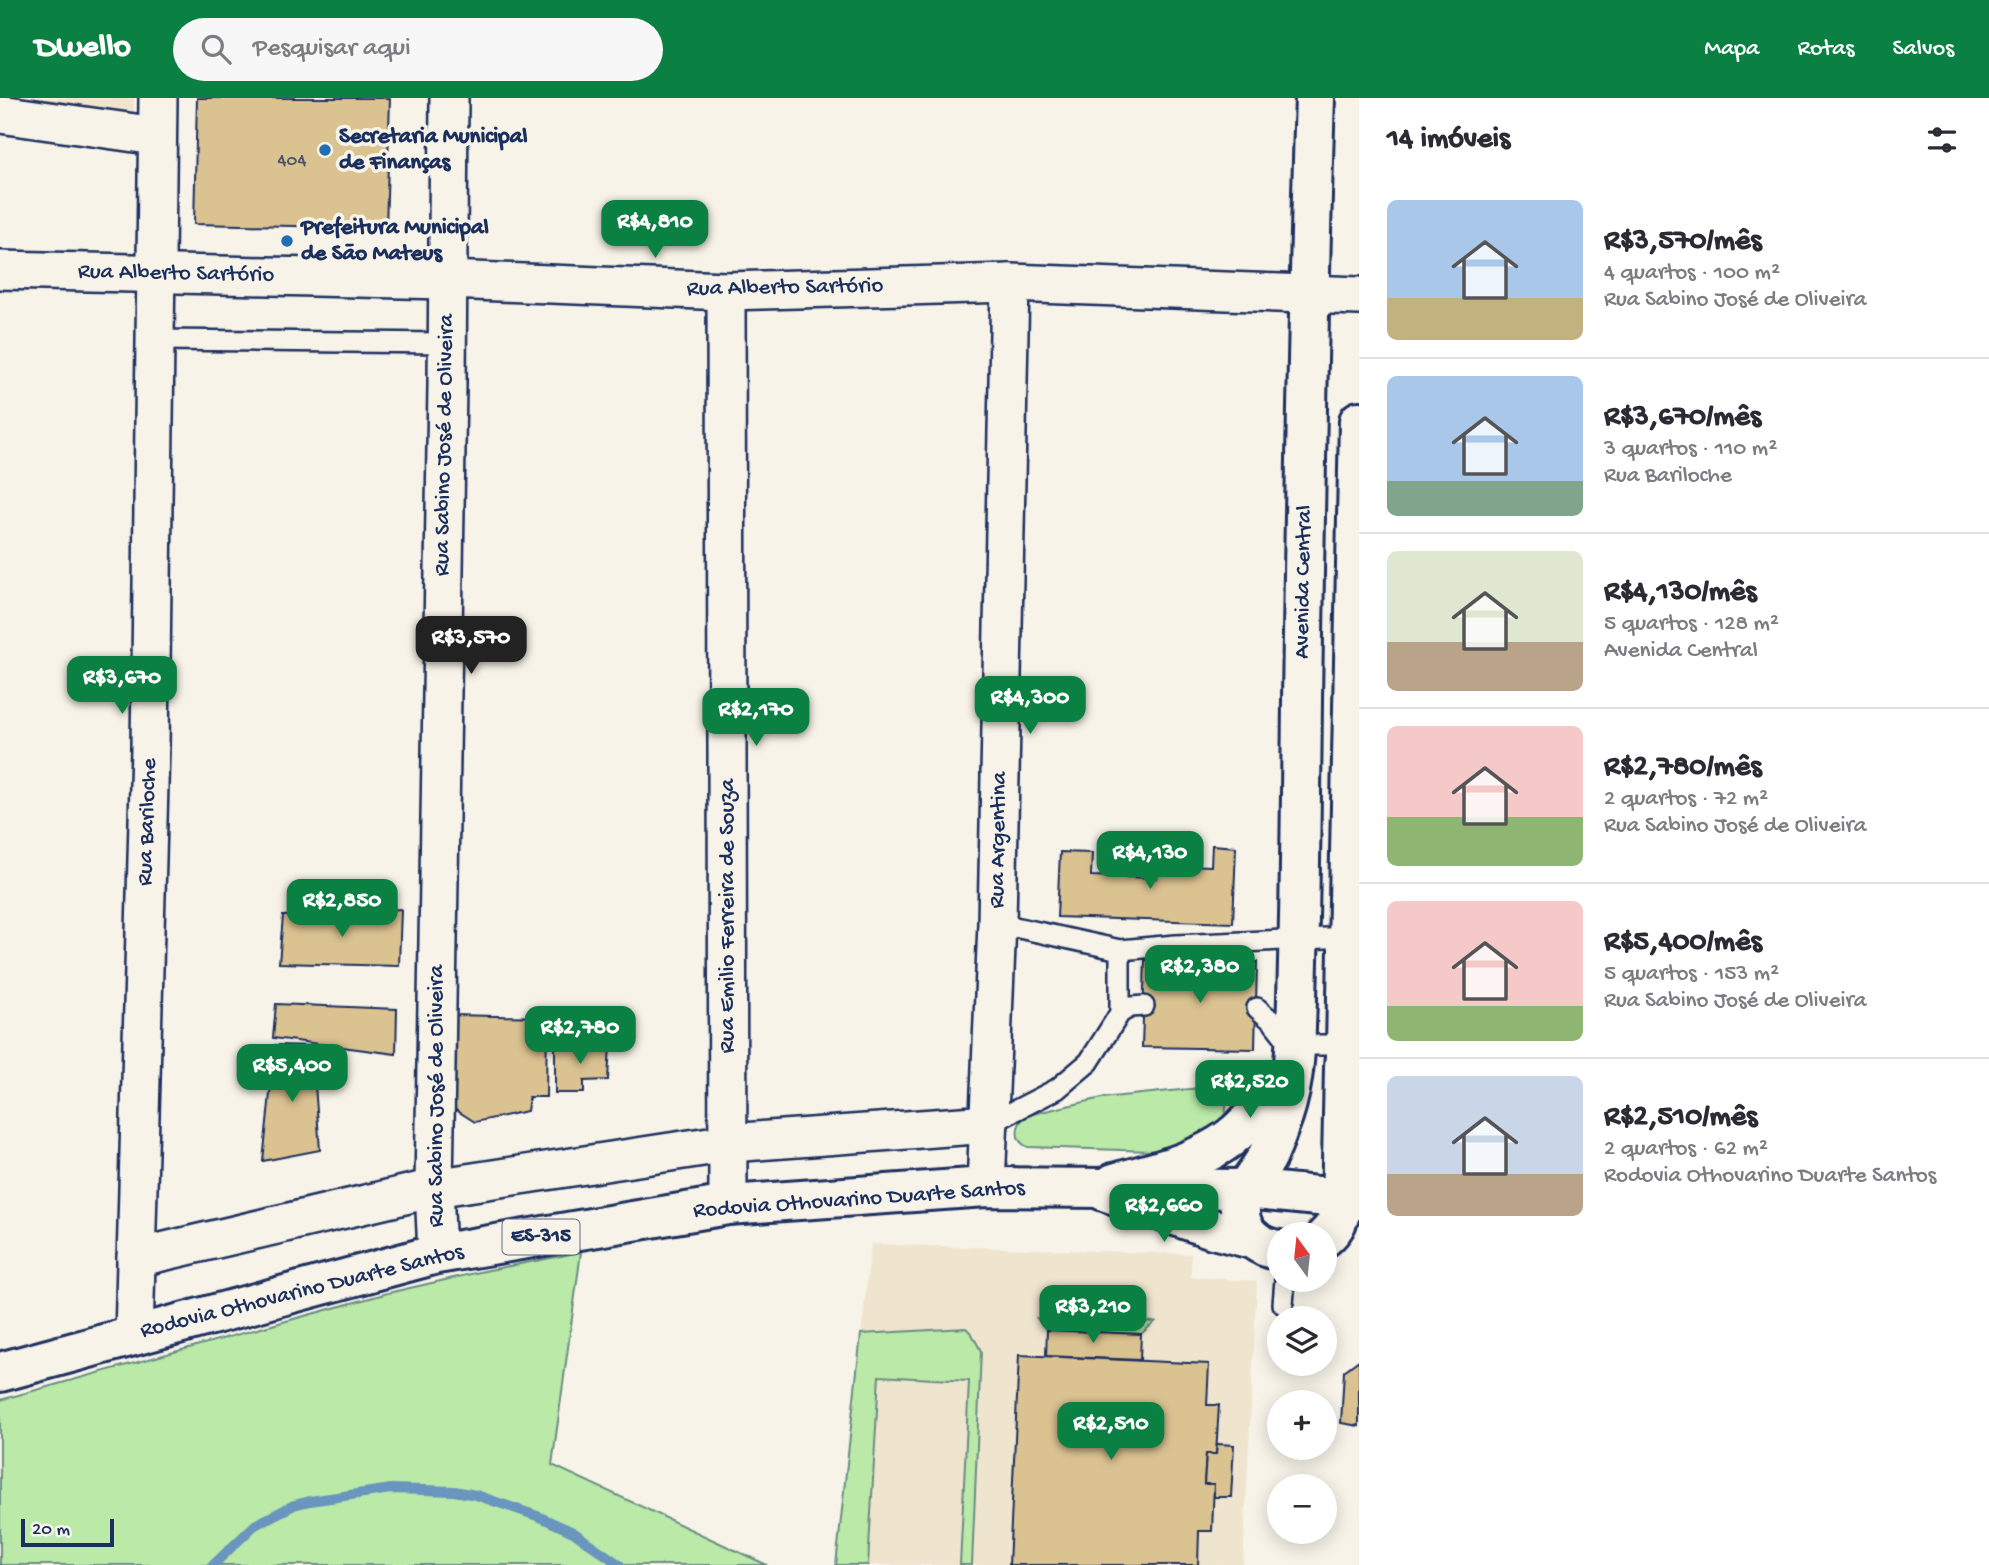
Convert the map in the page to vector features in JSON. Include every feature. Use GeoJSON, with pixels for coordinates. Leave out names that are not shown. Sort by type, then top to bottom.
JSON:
{"type":"FeatureCollection","features":[{"type":"Feature","properties":{"kind":"street","name":"Rua Bariloche"},"geometry":{"type":"LineString","coordinates":[[134,1336],[150,748],[158,98]]}},
{"type":"Feature","properties":{"kind":"street","name":"Rua Sabino José de Oliveira"},"geometry":{"type":"LineString","coordinates":[[437,1254],[434,1188],[449,98]]}},
{"type":"Feature","properties":{"kind":"street","name":"Avenida Central"},"geometry":{"type":"LineString","coordinates":[[1245,1189],[1267,1157],[1279,1127],[1288,1100],[1295,1056],[1308,295],[1315,98]]}},
{"type":"Feature","properties":{"kind":"street"},"geometry":{"type":"LineString","coordinates":[[0,114],[156,136]]}},
{"type":"Feature","properties":{"kind":"street","name":"Rua Alberto Sartório"},"geometry":{"type":"LineString","coordinates":[[0,270],[447,280],[726,291],[1010,283],[1359,296]]}},
{"type":"Feature","properties":{"kind":"street","name":"Rua Argentina"},"geometry":{"type":"LineString","coordinates":[[986,1187],[997,923],[1010,283]]}},
{"type":"Feature","properties":{"kind":"street","name":"Rua Emilio Ferreira de Souza"},"geometry":{"type":"LineString","coordinates":[[726,291],[728,1205]]}},
{"type":"Feature","properties":{"kind":"street"},"geometry":{"type":"LineString","coordinates":[[1337,1222],[1341,1210],[1350,1198],[1345,1056],[1359,421]]}},
{"type":"Feature","properties":{"kind":"street"},"geometry":{"type":"LineString","coordinates":[[1095,1188],[1164,1170],[1200,1156],[1229,1138],[1247,1122],[1295,1056]]}},
{"type":"Feature","properties":{"kind":"street"},"geometry":{"type":"LineString","coordinates":[[1345,1056],[1359,1107]]}},
{"type":"Feature","properties":{"kind":"street"},"geometry":{"type":"LineString","coordinates":[[136,1258],[434,1188],[729,1143],[989,1124]]}},
{"type":"Feature","properties":{"kind":"street","name":"Rodovia Othovarino Duarte Santos"},"geometry":{"type":"LineString","coordinates":[[0,1372],[437,1254],[728,1205],[986,1187],[1245,1189],[1350,1198]]}},
{"type":"Feature","properties":{"kind":"street"},"geometry":{"type":"LineString","coordinates":[[1095,1188],[1265,1245]]}},
{"type":"Feature","properties":{"kind":"street"},"geometry":{"type":"LineString","coordinates":[[1245,1189],[1240,1205],[1242,1223],[1265,1245]]}},
{"type":"Feature","properties":{"kind":"street"},"geometry":{"type":"LineString","coordinates":[[1337,1246],[1359,1244]]}},
{"type":"Feature","properties":{"kind":"lane"},"geometry":{"type":"LineString","coordinates":[[156,340],[447,343]]}},
{"type":"Feature","properties":{"kind":"lane"},"geometry":{"type":"LineString","coordinates":[[997,923],[1120,950],[1348,937]]}},
{"type":"Feature","properties":{"kind":"lane"},"geometry":{"type":"LineString","coordinates":[[1120,950],[1120,1013]]}},
{"type":"Feature","properties":{"kind":"lane"},"geometry":{"type":"LineString","coordinates":[[989,1124],[1057,1089],[1089,1062],[1120,1013],[1131,1007],[1144,1006]]}},
{"type":"Feature","properties":{"kind":"lane"},"geometry":{"type":"LineString","coordinates":[[1257,1008],[1273,1022],[1288,1041],[1295,1056],[1345,1056]]}},
{"type":"Feature","properties":{"kind":"lane"},"geometry":{"type":"LineString","coordinates":[[1283,1292],[1283,1304]]}},
{"type":"Feature","properties":{"kind":"shaded area"},"geometry":{"type":"Polygon","coordinates":[[[10,98],[134,98],[133,120],[10,98]]]}},
{"type":"Feature","properties":{"kind":"shaded area"},"geometry":{"type":"Polygon","coordinates":[[[871,1244],[1191,1254],[1191,1277],[1257,1281],[1243,1565],[836,1565],[871,1244]]]}},
{"type":"Feature","properties":{"kind":"green space"},"geometry":{"type":"Polygon","coordinates":[[[1200,1088],[1222,1092],[1226,1111],[1215,1128],[1175,1147],[1153,1151],[1028,1147],[1018,1136],[1018,1127],[1028,1115],[1102,1098],[1200,1088]]]}},
{"type":"Feature","properties":{"kind":"green space"},"geometry":{"type":"Polygon","coordinates":[[[581,1252],[552,1465],[767,1565],[0,1565],[0,1400],[388,1293],[581,1252]]]}},
{"type":"Feature","properties":{"kind":"green space"},"geometry":{"type":"Polygon","coordinates":[[[1037,1318],[1155,1322],[1141,1334],[1047,1330],[1037,1318]]]}},
{"type":"Feature","properties":{"kind":"green space"},"geometry":{"type":"Polygon","coordinates":[[[966,1328],[981,1351],[972,1565],[960,1565],[969,1381],[879,1376],[868,1565],[836,1565],[861,1334],[966,1328]]]}},
{"type":"Feature","properties":{"kind":"building"},"geometry":{"type":"Polygon","coordinates":[[[197,98],[390,98],[386,228],[194,224],[197,98]]]}},
{"type":"Feature","properties":{"kind":"building"},"geometry":{"type":"Polygon","coordinates":[[[1212,845],[1236,847],[1233,923],[1057,917],[1060,852],[1092,853],[1091,876],[1156,878],[1160,864],[1211,866],[1212,845]]]}},
{"type":"Feature","properties":{"kind":"building"},"geometry":{"type":"Polygon","coordinates":[[[401,909],[399,966],[279,963],[283,916],[401,909]]]}},
{"type":"Feature","properties":{"kind":"building"},"geometry":{"type":"Polygon","coordinates":[[[1145,960],[1257,962],[1255,1049],[1142,1047],[1145,960]]]}},
{"type":"Feature","properties":{"kind":"building"},"geometry":{"type":"Polygon","coordinates":[[[276,1004],[397,1009],[396,1054],[273,1038],[276,1004]]]}},
{"type":"Feature","properties":{"kind":"building"},"geometry":{"type":"Polygon","coordinates":[[[452,1015],[547,1017],[546,1097],[529,1097],[527,1111],[475,1122],[448,1105],[452,1015]]]}},
{"type":"Feature","properties":{"kind":"building"},"geometry":{"type":"Polygon","coordinates":[[[555,1043],[610,1044],[608,1080],[584,1081],[584,1093],[555,1093],[555,1043]]]}},
{"type":"Feature","properties":{"kind":"building"},"geometry":{"type":"Polygon","coordinates":[[[275,1045],[312,1046],[320,1150],[263,1161],[275,1045]]]}},
{"type":"Feature","properties":{"kind":"building"},"geometry":{"type":"Polygon","coordinates":[[[1047,1330],[1141,1334],[1140,1360],[1046,1356],[1047,1330]]]}},
{"type":"Feature","properties":{"kind":"building"},"geometry":{"type":"Polygon","coordinates":[[[1019,1355],[1209,1364],[1207,1405],[1219,1405],[1216,1454],[1206,1454],[1204,1484],[1214,1484],[1212,1531],[1199,1531],[1198,1565],[1009,1565],[1019,1355]]]}},
{"type":"Feature","properties":{"kind":"building"},"geometry":{"type":"Polygon","coordinates":[[[1359,1360],[1359,1426],[1341,1423],[1344,1371],[1359,1360]]]}},
{"type":"Feature","properties":{"kind":"building"},"geometry":{"type":"Polygon","coordinates":[[[1217,1444],[1234,1445],[1231,1497],[1214,1497],[1214,1484],[1204,1484],[1206,1454],[1216,1454],[1217,1444]]]}},
{"type":"Feature","properties":{"kind":"waterway"},"geometry":{"type":"LineString","coordinates":[[213,1565],[255,1525],[294,1505],[391,1489],[454,1491],[476,1495],[540,1517],[573,1532],[620,1565]]}},
{"type":"Feature","properties":{"kind":"place","name":"Secretaria Municipal de Finanças"},"geometry":{"type":"Point","coordinates":[325,150]}},
{"type":"Feature","properties":{"kind":"place","name":"Prefeitura Municipal de São Mateus"},"geometry":{"type":"Point","coordinates":[287,241]}}]}
